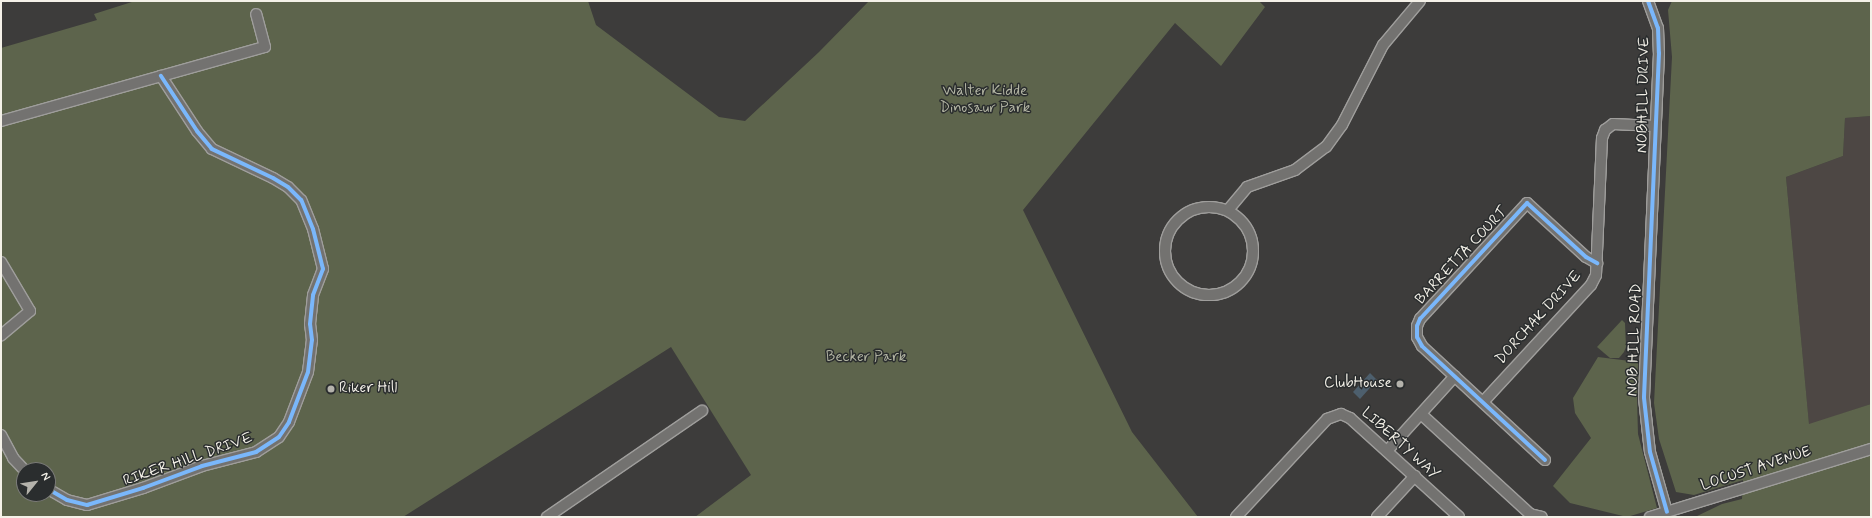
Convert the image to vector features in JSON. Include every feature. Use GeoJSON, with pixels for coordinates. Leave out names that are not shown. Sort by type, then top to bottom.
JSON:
{"type":"FeatureCollection","features":[{"type":"Feature","properties":{"kind":"street"},"geometry":{"type":"LineString","coordinates":[[1228,210],[1247,187],[1295,170],[1326,147],[1342,125],[1383,45],[1420,1]]}},
{"type":"Feature","properties":{"kind":"street","name":"NOBHILL DRIVE"},"geometry":{"type":"LineString","coordinates":[[1648,1],[1658,28],[1659,53],[1654,167]]}},
{"type":"Feature","properties":{"kind":"street"},"geometry":{"type":"LineString","coordinates":[[1,121],[265,46],[256,14]]}},
{"type":"Feature","properties":{"kind":"street","name":"RIKER HILL DRIVE"},"geometry":{"type":"LineString","coordinates":[[56,494],[67,500],[87,505],[143,488],[202,466],[256,452],[279,437],[289,422],[308,372],[312,340],[310,324],[313,295],[324,269],[313,229],[301,200],[288,187],[273,178],[212,148],[197,131],[161,76]]}},
{"type":"Feature","properties":{"kind":"street","name":"DORCHAK DRIVE"},"geometry":{"type":"LineString","coordinates":[[1483,402],[1590,285],[1596,275],[1602,138],[1605,130],[1613,124],[1655,126]]}},
{"type":"Feature","properties":{"kind":"street","name":"NOB HILL ROAD"},"geometry":{"type":"LineString","coordinates":[[1654,167],[1644,398],[1650,452],[1667,512]]}},
{"type":"Feature","properties":{"kind":"street","name":"BARRETTA COURT"},"geometry":{"type":"LineString","coordinates":[[1545,460],[1422,346],[1417,338],[1417,326],[1420,319],[1527,203],[1586,257],[1597,263]]}},
{"type":"Feature","properties":{"kind":"street"},"geometry":{"type":"LineString","coordinates":[[1214,206],[1228,210],[1240,219],[1249,232],[1253,247],[1252,262],[1245,276],[1235,287],[1221,294],[1206,295],[1191,291],[1179,284],[1170,272],[1165,260],[1164,246],[1168,232],[1176,220],[1187,212],[1200,207],[1214,206]]}},
{"type":"Feature","properties":{"kind":"street"},"geometry":{"type":"LineString","coordinates":[[1,262],[30,311],[1,335]]}},
{"type":"Feature","properties":{"kind":"street"},"geometry":{"type":"LineString","coordinates":[[1387,451],[1455,376]]}},
{"type":"Feature","properties":{"kind":"street"},"geometry":{"type":"LineString","coordinates":[[548,517],[702,410]]}},
{"type":"Feature","properties":{"kind":"street","name":"LIBERTY WAY"},"geometry":{"type":"LineString","coordinates":[[1236,517],[1327,419],[1334,415],[1341,414],[1350,418],[1459,517]]}},
{"type":"Feature","properties":{"kind":"street"},"geometry":{"type":"LineString","coordinates":[[1421,414],[1529,516],[1542,517]]}},
{"type":"Feature","properties":{"kind":"street"},"geometry":{"type":"LineString","coordinates":[[1,436],[17,462]]}},
{"type":"Feature","properties":{"kind":"street","name":"LOCUST AVENUE"},"geometry":{"type":"LineString","coordinates":[[1650,517],[1871,448]]}},
{"type":"Feature","properties":{"kind":"street"},"geometry":{"type":"LineString","coordinates":[[1377,517],[1414,476]]}},
{"type":"Feature","properties":{"kind":"shaded area"},"geometry":{"type":"Polygon","coordinates":[[[1871,116],[1871,404],[1809,425],[1786,177],[1843,156],[1845,118],[1871,116]]]}},
{"type":"Feature","properties":{"kind":"green space"},"geometry":{"type":"Polygon","coordinates":[[[135,1],[588,1],[596,25],[719,117],[745,121],[819,52],[869,1],[1259,1],[1265,7],[1221,66],[1175,23],[1023,210],[1132,432],[1198,517],[695,517],[751,475],[671,347],[403,517],[1,517],[1,48],[97,20],[94,14],[135,1]]]}},
{"type":"Feature","properties":{"kind":"green space"},"geometry":{"type":"Polygon","coordinates":[[[1672,1],[1871,1],[1871,116],[1845,118],[1843,156],[1786,177],[1809,424],[1871,404],[1871,517],[1695,517],[1722,504],[1742,499],[1743,480],[1694,495],[1676,492],[1659,439],[1654,403],[1672,57],[1668,10],[1672,1]]]}},
{"type":"Feature","properties":{"kind":"green space"},"geometry":{"type":"Polygon","coordinates":[[[1622,320],[1625,323],[1626,347],[1619,358],[1610,358],[1597,347],[1622,320]]]}},
{"type":"Feature","properties":{"kind":"green space"},"geometry":{"type":"Polygon","coordinates":[[[1598,357],[1638,362],[1638,434],[1657,508],[1627,517],[1570,503],[1553,486],[1591,438],[1575,413],[1573,398],[1598,357]]]}},
{"type":"Feature","properties":{"kind":"water"},"geometry":{"type":"Polygon","coordinates":[[[1370,373],[1377,380],[1360,399],[1353,392],[1370,373]]]}},
{"type":"Feature","properties":{"kind":"cycle path"},"geometry":{"type":"LineString","coordinates":[[1648,1],[1658,28],[1659,53],[1644,398],[1650,452],[1667,512]]}},
{"type":"Feature","properties":{"kind":"cycle path"},"geometry":{"type":"LineString","coordinates":[[56,494],[67,500],[87,505],[143,488],[202,466],[256,452],[279,437],[289,422],[308,372],[312,340],[310,324],[313,295],[323,269],[313,229],[301,200],[288,187],[273,178],[212,149],[197,131],[161,76]]}},
{"type":"Feature","properties":{"kind":"cycle path"},"geometry":{"type":"LineString","coordinates":[[1545,460],[1422,346],[1417,337],[1417,326],[1420,319],[1527,203],[1586,257],[1597,263]]}},
{"type":"Feature","properties":{"kind":"place","name":"ClubHouse"},"geometry":{"type":"Point","coordinates":[1400,384]}},
{"type":"Feature","properties":{"kind":"place","name":"Riker Hill"},"geometry":{"type":"Point","coordinates":[331,389]}},
{"type":"Feature","properties":{"kind":"park label","name":"Walter Kidde Dinosaur Park"},"geometry":{"type":"Point","coordinates":[985,100]}},
{"type":"Feature","properties":{"kind":"park label","name":"Becker Park"},"geometry":{"type":"Point","coordinates":[866,358]}}]}
